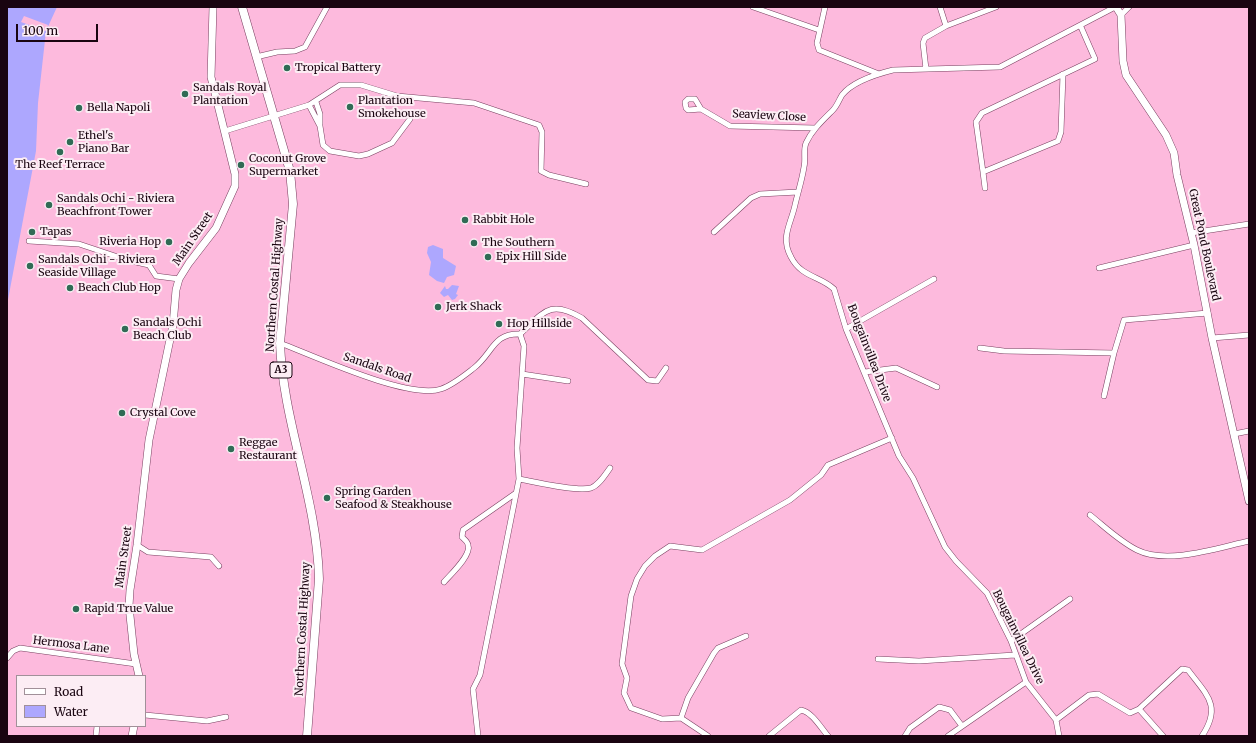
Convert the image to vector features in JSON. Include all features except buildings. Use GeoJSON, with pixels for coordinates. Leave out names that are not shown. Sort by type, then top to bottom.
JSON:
{"type":"FeatureCollection","features":[{"type":"Feature","properties":{"kind":"main road","name":"Northern Costal Highway"},"geometry":{"type":"LineString","coordinates":[[242,7],[290,171],[293,204],[280,343],[284,385],[308,491],[318,559],[314,644],[307,736]]}},
{"type":"Feature","properties":{"kind":"street","name":"Main Street"},"geometry":{"type":"LineString","coordinates":[[139,675],[129,606],[132,571],[137,545],[149,440],[173,325],[174,304],[179,280],[194,255],[216,228],[235,186],[235,174],[211,77],[213,7]]}},
{"type":"Feature","properties":{"kind":"street"},"geometry":{"type":"LineString","coordinates":[[256,57],[277,52],[301,50],[305,47],[327,7]]}},
{"type":"Feature","properties":{"kind":"street"},"geometry":{"type":"LineString","coordinates":[[753,7],[819,30]]}},
{"type":"Feature","properties":{"kind":"street"},"geometry":{"type":"LineString","coordinates":[[825,7],[817,43],[819,50],[879,74]]}},
{"type":"Feature","properties":{"kind":"street"},"geometry":{"type":"LineString","coordinates":[[940,7],[946,26]]}},
{"type":"Feature","properties":{"kind":"street"},"geometry":{"type":"LineString","coordinates":[[926,69],[923,43],[925,38],[946,26],[996,7]]}},
{"type":"Feature","properties":{"kind":"street","name":"Great Pond Boulevard"},"geometry":{"type":"LineString","coordinates":[[1116,7],[1121,15],[1123,61],[1126,75],[1171,144],[1194,244],[1212,338],[1234,434],[1247,482],[1249,501]]}},
{"type":"Feature","properties":{"kind":"street","name":"Bougainvillea Drive"},"geometry":{"type":"LineString","coordinates":[[1059,736],[1056,720],[1026,682],[1011,641],[987,593],[956,561],[945,546],[892,438],[846,329],[834,289],[830,284],[802,272],[791,257],[786,238],[787,226],[793,213],[805,165],[806,144],[815,128],[835,108],[843,95],[850,88],[879,74],[894,70],[1000,67],[1081,27],[1116,7]]}},
{"type":"Feature","properties":{"kind":"street"},"geometry":{"type":"LineString","coordinates":[[1121,15],[1129,7]]}},
{"type":"Feature","properties":{"kind":"street"},"geometry":{"type":"LineString","coordinates":[[985,188],[976,122],[979,116],[1095,59],[1081,27]]}},
{"type":"Feature","properties":{"kind":"street"},"geometry":{"type":"LineString","coordinates":[[983,172],[1058,141],[1061,132],[1063,74]]}},
{"type":"Feature","properties":{"kind":"street"},"geometry":{"type":"LineString","coordinates":[[225,131],[309,106],[340,85],[361,85],[397,96],[474,103],[539,125],[542,132],[541,171],[549,175],[586,184]]}},
{"type":"Feature","properties":{"kind":"street"},"geometry":{"type":"LineString","coordinates":[[316,102],[320,114],[323,146],[330,151],[359,156],[368,154],[392,143],[410,119]]}},
{"type":"Feature","properties":{"kind":"street"},"geometry":{"type":"LineString","coordinates":[[309,106],[320,126]]}},
{"type":"Feature","properties":{"kind":"street","name":"Seaview Close"},"geometry":{"type":"LineString","coordinates":[[701,109],[730,126],[815,128]]}},
{"type":"Feature","properties":{"kind":"street"},"geometry":{"type":"LineString","coordinates":[[714,232],[751,198],[760,194],[798,192]]}},
{"type":"Feature","properties":{"kind":"street"},"geometry":{"type":"LineString","coordinates":[[1191,233],[1249,224]]}},
{"type":"Feature","properties":{"kind":"street"},"geometry":{"type":"LineString","coordinates":[[29,241],[79,244],[127,260],[149,265],[156,276],[179,280]]}},
{"type":"Feature","properties":{"kind":"street"},"geometry":{"type":"LineString","coordinates":[[1099,268],[1194,244]]}},
{"type":"Feature","properties":{"kind":"street"},"geometry":{"type":"LineString","coordinates":[[846,329],[934,279]]}},
{"type":"Feature","properties":{"kind":"street"},"geometry":{"type":"LineString","coordinates":[[478,736],[473,689],[480,675],[519,479],[517,448],[524,346],[520,334],[545,311],[554,308],[571,312],[582,318],[648,380],[657,381],[666,368]]}},
{"type":"Feature","properties":{"kind":"street"},"geometry":{"type":"LineString","coordinates":[[1104,396],[1114,353],[1124,320],[1208,313]]}},
{"type":"Feature","properties":{"kind":"street","name":"Sandals Road"},"geometry":{"type":"LineString","coordinates":[[280,343],[389,385],[408,390],[425,392],[441,389],[463,377],[481,362],[500,338],[509,334],[520,334]]}},
{"type":"Feature","properties":{"kind":"street"},"geometry":{"type":"LineString","coordinates":[[1212,338],[1249,335]]}},
{"type":"Feature","properties":{"kind":"street"},"geometry":{"type":"LineString","coordinates":[[980,348],[1004,351],[1114,353]]}},
{"type":"Feature","properties":{"kind":"street"},"geometry":{"type":"LineString","coordinates":[[865,372],[896,368],[937,387]]}},
{"type":"Feature","properties":{"kind":"street"},"geometry":{"type":"LineString","coordinates":[[522,374],[568,381]]}},
{"type":"Feature","properties":{"kind":"street"},"geometry":{"type":"LineString","coordinates":[[1234,434],[1249,431]]}},
{"type":"Feature","properties":{"kind":"street"},"geometry":{"type":"LineString","coordinates":[[708,736],[681,718],[662,718],[644,714],[630,708],[624,693],[627,678],[622,664],[627,618],[631,596],[637,578],[645,566],[655,556],[670,546],[702,550],[745,524],[761,517],[776,506],[790,500],[821,475],[828,465],[892,438]]}},
{"type":"Feature","properties":{"kind":"street"},"geometry":{"type":"LineString","coordinates":[[519,479],[577,488],[590,488],[599,483],[610,468]]}},
{"type":"Feature","properties":{"kind":"street"},"geometry":{"type":"LineString","coordinates":[[444,582],[469,551],[468,544],[462,537],[463,530],[516,493]]}},
{"type":"Feature","properties":{"kind":"street"},"geometry":{"type":"LineString","coordinates":[[1090,514],[1122,542],[1138,551],[1162,557],[1249,541]]}},
{"type":"Feature","properties":{"kind":"street"},"geometry":{"type":"LineString","coordinates":[[137,545],[148,552],[211,557],[219,566]]}},
{"type":"Feature","properties":{"kind":"street"},"geometry":{"type":"LineString","coordinates":[[1011,641],[1070,599]]}},
{"type":"Feature","properties":{"kind":"street"},"geometry":{"type":"LineString","coordinates":[[681,718],[688,698],[714,653],[718,648],[746,636]]}},
{"type":"Feature","properties":{"kind":"street","name":"Hermosa Lane"},"geometry":{"type":"LineString","coordinates":[[7,658],[13,651],[20,648],[136,664]]}},
{"type":"Feature","properties":{"kind":"street"},"geometry":{"type":"LineString","coordinates":[[878,659],[919,661],[1015,654]]}},
{"type":"Feature","properties":{"kind":"street"},"geometry":{"type":"LineString","coordinates":[[1056,720],[1089,695],[1098,694],[1130,712],[1139,709],[1182,669],[1188,670],[1210,699],[1212,716],[1202,736]]}},
{"type":"Feature","properties":{"kind":"street"},"geometry":{"type":"LineString","coordinates":[[948,736],[1026,682]]}},
{"type":"Feature","properties":{"kind":"street"},"geometry":{"type":"LineString","coordinates":[[905,736],[910,728],[939,707],[950,710],[962,726]]}},
{"type":"Feature","properties":{"kind":"street"},"geometry":{"type":"LineString","coordinates":[[1139,709],[1163,736]]}},
{"type":"Feature","properties":{"kind":"street"},"geometry":{"type":"LineString","coordinates":[[769,736],[801,710],[809,714],[828,736]]}},
{"type":"Feature","properties":{"kind":"street"},"geometry":{"type":"LineString","coordinates":[[146,715],[207,720],[226,718]]}},
{"type":"Feature","properties":{"kind":"water"},"geometry":{"type":"Polygon","coordinates":[[[7,7],[57,7],[46,31],[38,103],[36,151],[7,305],[7,7]]]}},
{"type":"Feature","properties":{"kind":"water"},"geometry":{"type":"Polygon","coordinates":[[[433,245],[443,249],[443,258],[456,266],[454,275],[447,277],[444,283],[437,281],[429,275],[431,262],[427,253],[428,247],[433,245]]]}},
{"type":"Feature","properties":{"kind":"water"},"geometry":{"type":"Polygon","coordinates":[[[452,285],[459,286],[456,294],[458,295],[452,300],[448,295],[444,297],[440,293],[445,286],[446,289],[448,289],[452,285]]]}},
{"type":"Feature","properties":{"kind":"pier"},"geometry":{"type":"Polygon","coordinates":[[[24,16],[48,25],[46,31],[21,22],[24,16]]]}},
{"type":"Feature","properties":{"kind":"place","name":"Tropical Battery"},"geometry":{"type":"Point","coordinates":[287,68]}},
{"type":"Feature","properties":{"kind":"place","name":"Sandals Royal Plantation"},"geometry":{"type":"Point","coordinates":[185,94]}},
{"type":"Feature","properties":{"kind":"place","name":"Plantation Smokehouse"},"geometry":{"type":"Point","coordinates":[350,107]}},
{"type":"Feature","properties":{"kind":"place","name":"Bella Napoli"},"geometry":{"type":"Point","coordinates":[79,108]}},
{"type":"Feature","properties":{"kind":"place","name":"Ethel's Piano Bar"},"geometry":{"type":"Point","coordinates":[70,142]}},
{"type":"Feature","properties":{"kind":"place","name":"The Reef Terrace"},"geometry":{"type":"Point","coordinates":[60,152]}},
{"type":"Feature","properties":{"kind":"place","name":"Coconut Grove Supermarket"},"geometry":{"type":"Point","coordinates":[241,165]}},
{"type":"Feature","properties":{"kind":"place","name":"Sandals Ochi - Riviera Beachfront Tower"},"geometry":{"type":"Point","coordinates":[49,205]}},
{"type":"Feature","properties":{"kind":"place","name":"Rabbit Hole"},"geometry":{"type":"Point","coordinates":[465,220]}},
{"type":"Feature","properties":{"kind":"place","name":"Tapas"},"geometry":{"type":"Point","coordinates":[32,232]}},
{"type":"Feature","properties":{"kind":"place","name":"Riveria Hop"},"geometry":{"type":"Point","coordinates":[169,242]}},
{"type":"Feature","properties":{"kind":"place","name":"The Southern"},"geometry":{"type":"Point","coordinates":[474,243]}},
{"type":"Feature","properties":{"kind":"place","name":"Epix Hill Side"},"geometry":{"type":"Point","coordinates":[488,257]}},
{"type":"Feature","properties":{"kind":"place","name":"Sandals Ochi - Riviera Seaside Village"},"geometry":{"type":"Point","coordinates":[30,266]}},
{"type":"Feature","properties":{"kind":"place","name":"Beach Club Hop"},"geometry":{"type":"Point","coordinates":[70,288]}},
{"type":"Feature","properties":{"kind":"place","name":"Jerk Shack"},"geometry":{"type":"Point","coordinates":[438,307]}},
{"type":"Feature","properties":{"kind":"place","name":"Hop Hillside"},"geometry":{"type":"Point","coordinates":[499,324]}},
{"type":"Feature","properties":{"kind":"place","name":"Sandals Ochi Beach Club"},"geometry":{"type":"Point","coordinates":[125,329]}},
{"type":"Feature","properties":{"kind":"place","name":"Crystal Cove"},"geometry":{"type":"Point","coordinates":[122,413]}},
{"type":"Feature","properties":{"kind":"place","name":"Reggae Restaurant"},"geometry":{"type":"Point","coordinates":[231,449]}},
{"type":"Feature","properties":{"kind":"place","name":"Spring Garden Seafood & Steakhouse"},"geometry":{"type":"Point","coordinates":[327,498]}},
{"type":"Feature","properties":{"kind":"place","name":"Rapid True Value"},"geometry":{"type":"Point","coordinates":[76,609]}}]}
